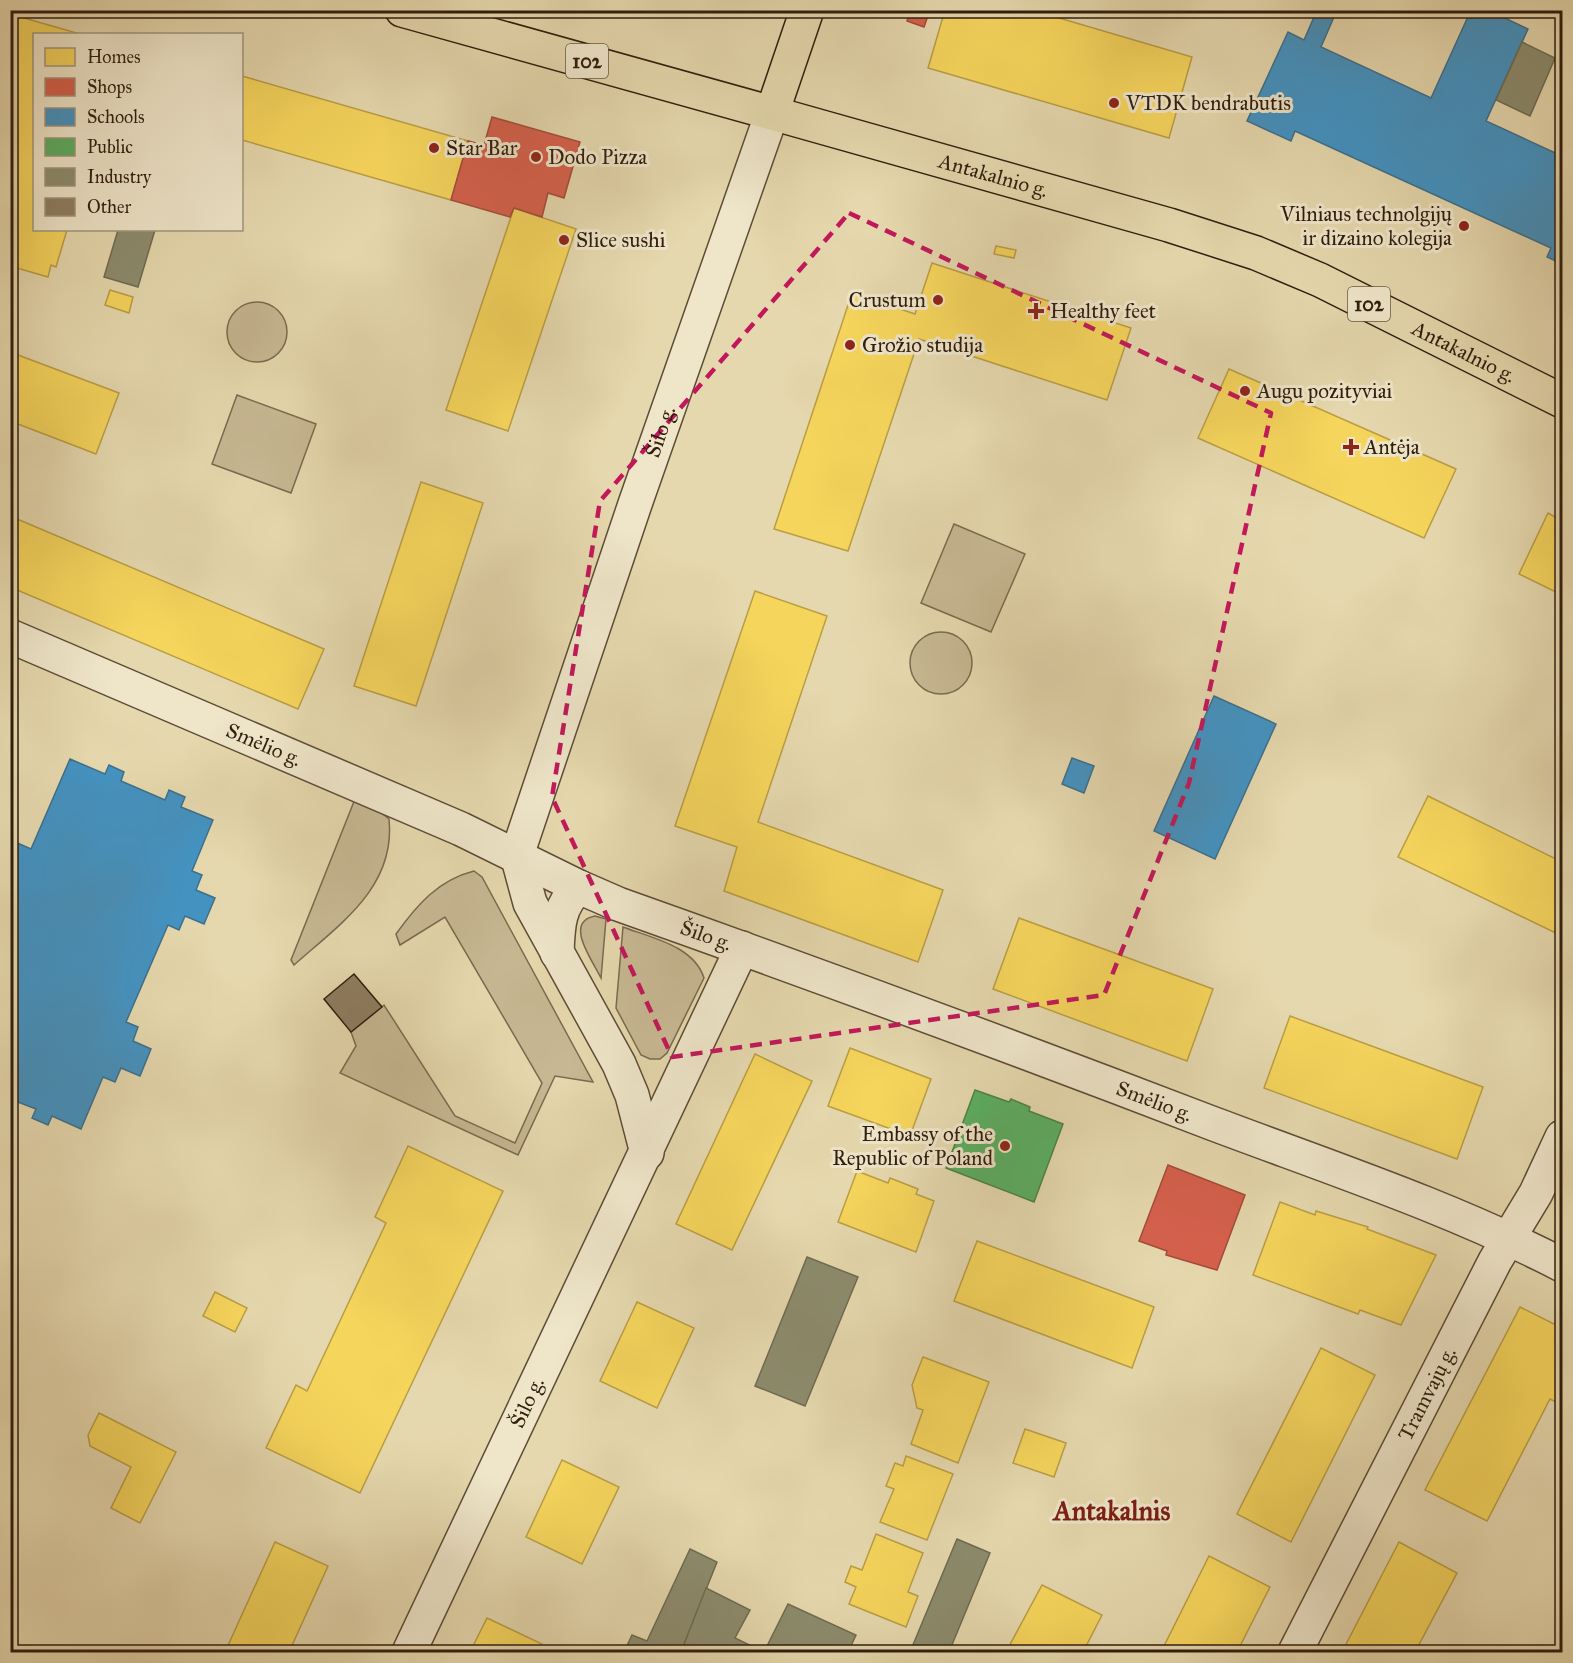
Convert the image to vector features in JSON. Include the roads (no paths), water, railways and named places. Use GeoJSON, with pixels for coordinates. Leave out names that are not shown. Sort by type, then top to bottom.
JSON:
{"type":"FeatureCollection","features":[{"type":"Feature","properties":{"kind":"main road","name":"Antakalnio g."},"geometry":{"type":"LineString","coordinates":[[402,10],[1169,225],[1256,253],[1320,280],[1563,400]]}},
{"type":"Feature","properties":{"kind":"main road","name":"Šilo g."},"geometry":{"type":"LineString","coordinates":[[772,113],[807,10]]}},
{"type":"Feature","properties":{"kind":"street","name":"Šilo g."},"geometry":{"type":"LineString","coordinates":[[409,1653],[742,948],[579,887],[517,855],[627,527],[772,113]]}},
{"type":"Feature","properties":{"kind":"street","name":"Smėlio g."},"geometry":{"type":"LineString","coordinates":[[10,636],[517,855]]}},
{"type":"Feature","properties":{"kind":"street"},"geometry":{"type":"LineString","coordinates":[[517,855],[530,903],[619,1064],[632,1095],[647,1153]]}},
{"type":"Feature","properties":{"kind":"street"},"geometry":{"type":"LineString","coordinates":[[557,953],[559,917],[567,898],[579,887]]}},
{"type":"Feature","properties":{"kind":"street","name":"Smėlio g."},"geometry":{"type":"LineString","coordinates":[[742,948],[1160,1103],[1509,1238],[1563,1265]]}},
{"type":"Feature","properties":{"kind":"street"},"geometry":{"type":"LineString","coordinates":[[619,1064],[644,1079],[664,1078],[685,1068]]}},
{"type":"Feature","properties":{"kind":"street","name":"Tramvajų g."},"geometry":{"type":"LineString","coordinates":[[1295,1653],[1509,1238],[1536,1193],[1563,1137]]}},
{"type":"Feature","properties":{"kind":"place","name":"VTDK bendrabutis"},"geometry":{"type":"Point","coordinates":[1114,103]}},
{"type":"Feature","properties":{"kind":"place","name":"Star Bar"},"geometry":{"type":"Point","coordinates":[434,148]}},
{"type":"Feature","properties":{"kind":"place","name":"Dodo Pizza"},"geometry":{"type":"Point","coordinates":[536,157]}},
{"type":"Feature","properties":{"kind":"place","name":"Vilniaus technolgijų ir dizaino kolegija"},"geometry":{"type":"Point","coordinates":[1464,226]}},
{"type":"Feature","properties":{"kind":"place","name":"Slice sushi"},"geometry":{"type":"Point","coordinates":[564,240]}},
{"type":"Feature","properties":{"kind":"place","name":"Crustum"},"geometry":{"type":"Point","coordinates":[938,300]}},
{"type":"Feature","properties":{"kind":"place","name":"Healthy feet"},"geometry":{"type":"Point","coordinates":[1036,311]}},
{"type":"Feature","properties":{"kind":"place","name":"Grožio studija"},"geometry":{"type":"Point","coordinates":[850,345]}},
{"type":"Feature","properties":{"kind":"place","name":"Augu pozityviai"},"geometry":{"type":"Point","coordinates":[1245,391]}},
{"type":"Feature","properties":{"kind":"place","name":"Antėja"},"geometry":{"type":"Point","coordinates":[1351,447]}},
{"type":"Feature","properties":{"kind":"place","name":"Embassy of the Republic of Poland"},"geometry":{"type":"Point","coordinates":[1005,1146]}},
{"type":"Feature","properties":{"kind":"district","name":"Antakalnis"},"geometry":{"type":"Point","coordinates":[1112,1510]}}]}
